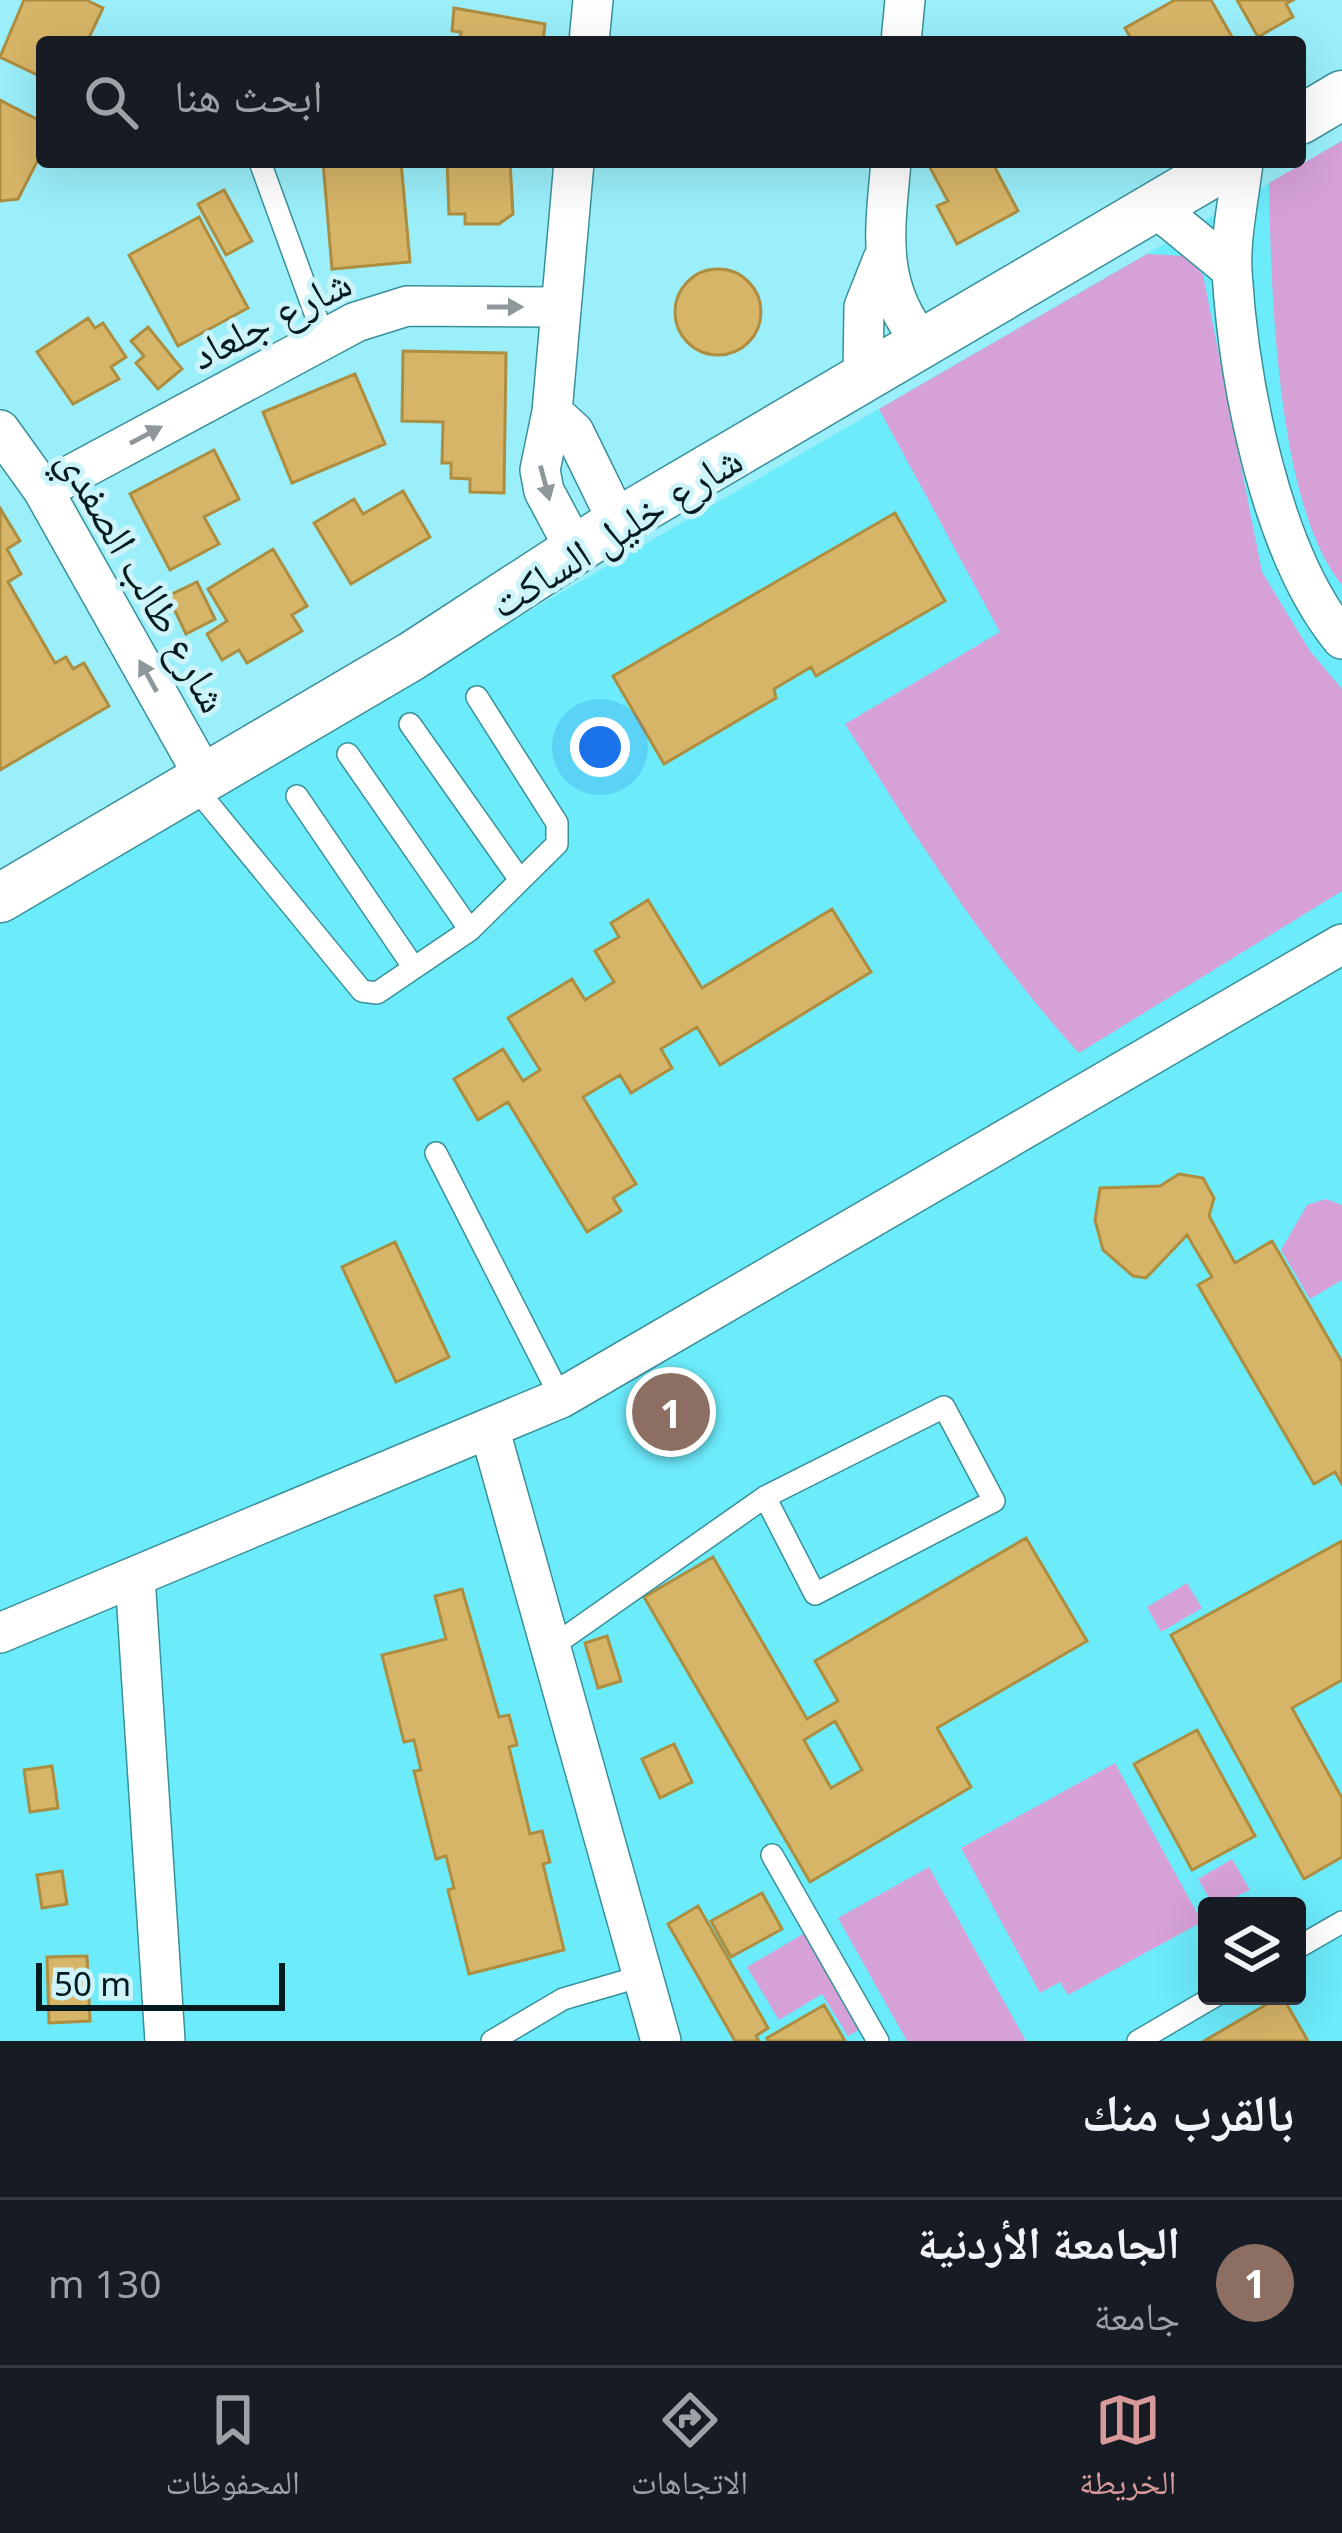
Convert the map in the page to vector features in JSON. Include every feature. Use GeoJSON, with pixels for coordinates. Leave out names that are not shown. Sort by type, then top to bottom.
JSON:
{"type":"FeatureCollection","features":[{"type":"Feature","properties":{"kind":"street"},"geometry":{"type":"LineString","coordinates":[[590,36],[593,0]]}},
{"type":"Feature","properties":{"kind":"street"},"geometry":{"type":"LineString","coordinates":[[902,36],[905,0]]}},
{"type":"Feature","properties":{"kind":"street"},"geometry":{"type":"LineString","coordinates":[[1306,116],[1342,95]]}},
{"type":"Feature","properties":{"kind":"street"},"geometry":{"type":"LineString","coordinates":[[573,168],[552,412],[540,470],[544,491],[575,549]]}},
{"type":"Feature","properties":{"kind":"street"},"geometry":{"type":"LineString","coordinates":[[863,377],[864,307],[883,259],[891,168]]}},
{"type":"Feature","properties":{"kind":"street","name":"شارع خليل الساكت"},"geometry":{"type":"LineString","coordinates":[[0,898],[529,584],[618,522],[1220,168]]}},
{"type":"Feature","properties":{"kind":"street"},"geometry":{"type":"LineString","coordinates":[[1242,168],[1232,270],[1274,504],[1296,571],[1342,639]]}},
{"type":"Feature","properties":{"kind":"street"},"geometry":{"type":"LineString","coordinates":[[1154,206],[1232,270]]}},
{"type":"Feature","properties":{"kind":"street"},"geometry":{"type":"LineString","coordinates":[[883,259],[899,311],[922,342]]}},
{"type":"Feature","properties":{"kind":"street","name":"شارع جلعاد"},"geometry":{"type":"LineString","coordinates":[[43,490],[324,338],[407,306],[560,307]]}},
{"type":"Feature","properties":{"kind":"street"},"geometry":{"type":"LineString","coordinates":[[552,412],[574,432],[618,522]]}},
{"type":"Feature","properties":{"kind":"street","name":"شارع طالب الصفدي"},"geometry":{"type":"LineString","coordinates":[[0,430],[43,490],[199,781]]}},
{"type":"Feature","properties":{"kind":"street"},"geometry":{"type":"LineString","coordinates":[[0,1633],[561,1398],[1342,944]]}},
{"type":"Feature","properties":{"kind":"street"},"geometry":{"type":"LineString","coordinates":[[490,1431],[661,2041]]}},
{"type":"Feature","properties":{"kind":"street"},"geometry":{"type":"LineString","coordinates":[[135,1577],[165,2041]]}},
{"type":"Feature","properties":{"kind":"lane"},"geometry":{"type":"LineString","coordinates":[[262,168],[324,338]]}},
{"type":"Feature","properties":{"kind":"lane"},"geometry":{"type":"LineString","coordinates":[[199,781],[362,991],[377,993],[470,930],[557,844],[557,823],[477,697]]}},
{"type":"Feature","properties":{"kind":"lane"},"geometry":{"type":"LineString","coordinates":[[410,724],[520,880]]}},
{"type":"Feature","properties":{"kind":"lane"},"geometry":{"type":"LineString","coordinates":[[348,754],[470,930]]}},
{"type":"Feature","properties":{"kind":"lane"},"geometry":{"type":"LineString","coordinates":[[297,796],[414,968]]}},
{"type":"Feature","properties":{"kind":"lane"},"geometry":{"type":"LineString","coordinates":[[436,1153],[561,1398]]}},
{"type":"Feature","properties":{"kind":"lane"},"geometry":{"type":"LineString","coordinates":[[550,1648],[765,1497],[944,1407],[994,1501],[815,1594],[765,1497]]}},
{"type":"Feature","properties":{"kind":"lane"},"geometry":{"type":"LineString","coordinates":[[772,1855],[878,2041]]}},
{"type":"Feature","properties":{"kind":"lane"},"geometry":{"type":"LineString","coordinates":[[1306,1943],[1342,1922]]}},
{"type":"Feature","properties":{"kind":"lane"},"geometry":{"type":"LineString","coordinates":[[492,2041],[563,2000],[642,1976]]}},
{"type":"Feature","properties":{"kind":"lane"},"geometry":{"type":"LineString","coordinates":[[1138,2041],[1200,2005]]}},
{"type":"Feature","properties":{"kind":"shaded area"},"geometry":{"type":"Polygon","coordinates":[[[1342,141],[1342,2041],[0,2041],[0,917],[1295,168],[1306,168],[1306,162],[1342,141]]]}},
{"type":"Feature","properties":{"kind":"shaded area"},"geometry":{"type":"Polygon","coordinates":[[[1342,141],[1342,585],[1320,549],[1303,503],[1290,450],[1276,334],[1269,183],[1295,168],[1306,168],[1306,162],[1342,141]]]}},
{"type":"Feature","properties":{"kind":"shaded area"},"geometry":{"type":"Polygon","coordinates":[[[1147,254],[1187,256],[1203,275],[1262,572],[1310,651],[1342,689],[1342,891],[1079,1053],[984,935],[845,724],[1000,632],[879,409],[1147,254]]]}},
{"type":"Feature","properties":{"kind":"shaded area"},"geometry":{"type":"Polygon","coordinates":[[[1326,1199],[1342,1205],[1342,1280],[1310,1299],[1281,1250],[1307,1205],[1326,1199]]]}},
{"type":"Feature","properties":{"kind":"shaded area"},"geometry":{"type":"Polygon","coordinates":[[[1187,1583],[1202,1608],[1161,1632],[1147,1607],[1187,1583]]]}},
{"type":"Feature","properties":{"kind":"shaded area"},"geometry":{"type":"Polygon","coordinates":[[[1115,1763],[1198,1915],[1198,1924],[1068,1995],[1060,1982],[1040,1993],[961,1848],[1115,1763]]]}},
{"type":"Feature","properties":{"kind":"shaded area"},"geometry":{"type":"Polygon","coordinates":[[[1232,1859],[1250,1890],[1234,1897],[1209,1897],[1198,1879],[1232,1859]]]}},
{"type":"Feature","properties":{"kind":"shaded area"},"geometry":{"type":"Polygon","coordinates":[[[929,1867],[1026,2041],[907,2041],[838,1918],[929,1867]]]}},
{"type":"Feature","properties":{"kind":"shaded area"},"geometry":{"type":"Polygon","coordinates":[[[808,1931],[864,2027],[848,2036],[822,1994],[779,2020],[747,1967],[808,1931]]]}},
{"type":"Feature","properties":{"kind":"building"},"geometry":{"type":"Polygon","coordinates":[[[24,0],[86,0],[103,8],[90,36],[36,36],[36,74],[0,57],[24,0]]]}},
{"type":"Feature","properties":{"kind":"building"},"geometry":{"type":"Polygon","coordinates":[[[1175,0],[1211,0],[1232,36],[1130,36],[1125,28],[1175,0]]]}},
{"type":"Feature","properties":{"kind":"building"},"geometry":{"type":"Polygon","coordinates":[[[1237,0],[1293,0],[1286,4],[1293,17],[1257,36],[1237,0]]]}},
{"type":"Feature","properties":{"kind":"building"},"geometry":{"type":"Polygon","coordinates":[[[454,8],[545,24],[544,36],[460,36],[461,32],[452,31],[454,8]]]}},
{"type":"Feature","properties":{"kind":"building"},"geometry":{"type":"Polygon","coordinates":[[[0,100],[36,119],[36,164],[18,199],[0,201],[0,100]]]}},
{"type":"Feature","properties":{"kind":"building"},"geometry":{"type":"Polygon","coordinates":[[[324,168],[402,168],[410,262],[332,269],[324,168]]]}},
{"type":"Feature","properties":{"kind":"building"},"geometry":{"type":"Polygon","coordinates":[[[447,168],[510,168],[513,214],[499,224],[465,224],[465,214],[449,214],[447,168]]]}},
{"type":"Feature","properties":{"kind":"building"},"geometry":{"type":"Polygon","coordinates":[[[930,168],[995,168],[1018,211],[957,244],[937,206],[948,201],[930,168]]]}},
{"type":"Feature","properties":{"kind":"building"},"geometry":{"type":"Polygon","coordinates":[[[224,190],[252,241],[226,255],[198,204],[224,190]]]}},
{"type":"Feature","properties":{"kind":"building"},"geometry":{"type":"Polygon","coordinates":[[[199,217],[248,308],[178,346],[129,255],[199,217]]]}},
{"type":"Feature","properties":{"kind":"building"},"geometry":{"type":"Polygon","coordinates":[[[718,269],[749,281],[761,312],[749,343],[718,355],[687,343],[675,312],[687,281],[718,269]]]}},
{"type":"Feature","properties":{"kind":"building"},"geometry":{"type":"Polygon","coordinates":[[[88,318],[95,328],[103,323],[126,357],[111,367],[119,379],[73,404],[37,352],[88,318]]]}},
{"type":"Feature","properties":{"kind":"building"},"geometry":{"type":"Polygon","coordinates":[[[148,327],[182,369],[158,389],[136,363],[144,356],[131,341],[148,327]]]}},
{"type":"Feature","properties":{"kind":"building"},"geometry":{"type":"Polygon","coordinates":[[[403,351],[506,353],[504,493],[470,492],[470,479],[451,478],[451,463],[442,463],[443,422],[402,421],[403,351]]]}},
{"type":"Feature","properties":{"kind":"building"},"geometry":{"type":"Polygon","coordinates":[[[355,374],[385,444],[292,483],[263,412],[355,374]]]}},
{"type":"Feature","properties":{"kind":"building"},"geometry":{"type":"Polygon","coordinates":[[[214,450],[239,499],[204,517],[219,544],[170,570],[130,494],[214,450]]]}},
{"type":"Feature","properties":{"kind":"building"},"geometry":{"type":"Polygon","coordinates":[[[403,491],[430,537],[351,584],[314,523],[354,499],[363,514],[403,491]]]}},
{"type":"Feature","properties":{"kind":"building"},"geometry":{"type":"Polygon","coordinates":[[[0,508],[20,541],[7,549],[21,574],[8,582],[55,663],[66,657],[73,669],[84,663],[109,706],[0,770],[0,508]]]}},
{"type":"Feature","properties":{"kind":"building"},"geometry":{"type":"Polygon","coordinates":[[[895,513],[945,601],[816,676],[811,667],[774,689],[776,698],[664,764],[613,676],[895,513]]]}},
{"type":"Feature","properties":{"kind":"building"},"geometry":{"type":"Polygon","coordinates":[[[273,549],[307,606],[292,615],[302,631],[247,663],[239,650],[222,660],[207,634],[227,621],[208,589],[273,549]]]}},
{"type":"Feature","properties":{"kind":"building"},"geometry":{"type":"Polygon","coordinates":[[[197,582],[215,619],[186,634],[168,596],[197,582]]]}},
{"type":"Feature","properties":{"kind":"building"},"geometry":{"type":"Polygon","coordinates":[[[648,900],[702,988],[832,909],[871,972],[720,1065],[697,1027],[661,1049],[672,1068],[631,1093],[620,1075],[583,1097],[636,1184],[613,1198],[621,1211],[587,1232],[508,1102],[478,1120],[454,1079],[503,1049],[523,1081],[540,1070],[508,1018],[572,979],[585,1000],[614,982],[595,951],[619,937],[611,923],[648,900]]]}},
{"type":"Feature","properties":{"kind":"building"},"geometry":{"type":"Polygon","coordinates":[[[1179,1174],[1203,1178],[1214,1198],[1209,1216],[1235,1263],[1272,1241],[1342,1362],[1342,1484],[1335,1472],[1314,1484],[1198,1285],[1212,1277],[1187,1235],[1146,1278],[1133,1276],[1103,1250],[1095,1220],[1100,1188],[1160,1186],[1179,1174]]]}},
{"type":"Feature","properties":{"kind":"building"},"geometry":{"type":"Polygon","coordinates":[[[395,1242],[449,1357],[396,1382],[342,1267],[395,1242]]]}},
{"type":"Feature","properties":{"kind":"building"},"geometry":{"type":"Polygon","coordinates":[[[1026,1538],[1087,1641],[937,1728],[971,1787],[810,1882],[644,1597],[713,1557],[807,1719],[838,1701],[815,1661],[1026,1538]],[[835,1721],[804,1740],[831,1788],[862,1770],[835,1721]]]}},
{"type":"Feature","properties":{"kind":"building"},"geometry":{"type":"Polygon","coordinates":[[[1342,1541],[1342,1680],[1292,1708],[1342,1798],[1342,1857],[1304,1879],[1171,1635],[1342,1541]]]}},
{"type":"Feature","properties":{"kind":"building"},"geometry":{"type":"Polygon","coordinates":[[[462,1589],[499,1717],[509,1715],[517,1745],[509,1747],[530,1834],[542,1831],[550,1862],[543,1864],[564,1950],[469,1974],[448,1890],[454,1888],[446,1856],[436,1859],[414,1771],[421,1770],[414,1740],[404,1742],[382,1655],[446,1639],[435,1596],[462,1589]]]}},
{"type":"Feature","properties":{"kind":"building"},"geometry":{"type":"Polygon","coordinates":[[[607,1636],[621,1681],[598,1688],[585,1643],[607,1636]]]}},
{"type":"Feature","properties":{"kind":"building"},"geometry":{"type":"Polygon","coordinates":[[[1197,1730],[1255,1836],[1192,1870],[1134,1764],[1197,1730]]]}},
{"type":"Feature","properties":{"kind":"building"},"geometry":{"type":"Polygon","coordinates":[[[674,1744],[692,1782],[660,1798],[642,1759],[674,1744]]]}},
{"type":"Feature","properties":{"kind":"building"},"geometry":{"type":"Polygon","coordinates":[[[52,1766],[58,1808],[30,1812],[24,1770],[52,1766]]]}},
{"type":"Feature","properties":{"kind":"building"},"geometry":{"type":"Polygon","coordinates":[[[62,1871],[67,1904],[42,1908],[37,1875],[62,1871]]]}},
{"type":"Feature","properties":{"kind":"building"},"geometry":{"type":"Polygon","coordinates":[[[762,1893],[782,1929],[731,1957],[711,1921],[762,1893]]]}},
{"type":"Feature","properties":{"kind":"building"},"geometry":{"type":"Polygon","coordinates":[[[698,1906],[768,2028],[756,2036],[759,2041],[735,2041],[668,1924],[698,1906]]]}},
{"type":"Feature","properties":{"kind":"building"},"geometry":{"type":"Polygon","coordinates":[[[87,1956],[90,2021],[49,2023],[47,1957],[87,1956]]]}},
{"type":"Feature","properties":{"kind":"building"},"geometry":{"type":"Polygon","coordinates":[[[824,2005],[845,2041],[768,2041],[767,2038],[824,2005]]]}},
{"type":"Feature","properties":{"kind":"building"},"geometry":{"type":"Polygon","coordinates":[[[1266,2005],[1286,2005],[1308,2041],[1204,2041],[1266,2005]]]}},
{"type":"Feature","properties":{"kind":"place","name":"الجامعة الأردنية"},"geometry":{"type":"Point","coordinates":[671,1412]}}]}
